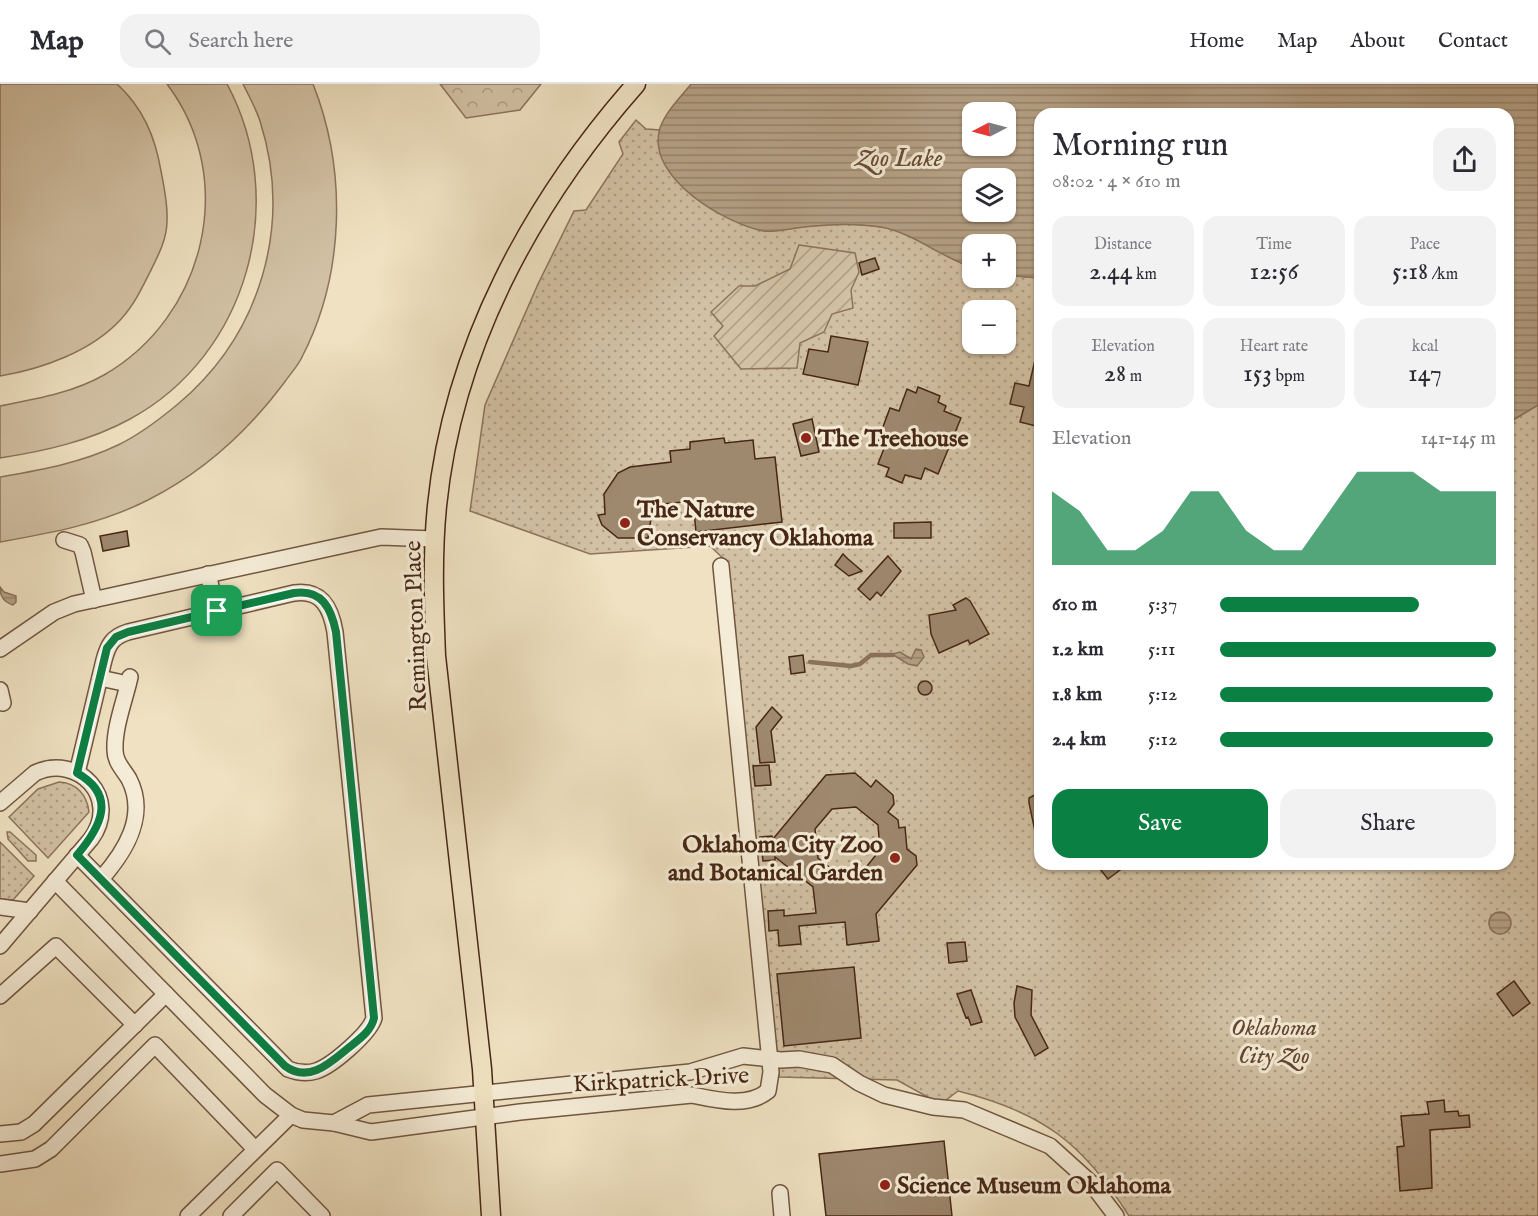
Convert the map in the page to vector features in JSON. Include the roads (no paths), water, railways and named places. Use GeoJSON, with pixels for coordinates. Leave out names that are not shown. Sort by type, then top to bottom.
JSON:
{"type":"FeatureCollection","features":[{"type":"Feature","properties":{"kind":"main road","name":"Remington Place"},"geometry":{"type":"LineString","coordinates":[[491,1216],[484,1093],[436,656],[434,539],[440,484],[453,419],[469,364],[491,305],[525,238],[559,182],[604,121],[636,84]]}},
{"type":"Feature","properties":{"kind":"street"},"geometry":{"type":"LineString","coordinates":[[0,649],[54,612],[94,600],[381,537],[434,539]]}},
{"type":"Feature","properties":{"kind":"street"},"geometry":{"type":"LineString","coordinates":[[64,540],[80,545],[94,600]]}},
{"type":"Feature","properties":{"kind":"street"},"geometry":{"type":"LineString","coordinates":[[721,566],[768,1059],[799,1059],[832,1065],[858,1083],[884,1095],[933,1107],[964,1110],[1050,1146],[1091,1183],[1116,1216]]}},
{"type":"Feature","properties":{"kind":"street"},"geometry":{"type":"LineString","coordinates":[[208,574],[217,611]]}},
{"type":"Feature","properties":{"kind":"street"},"geometry":{"type":"LineString","coordinates":[[77,773],[109,644],[122,634],[300,592],[320,597],[330,609],[336,632],[374,1018],[372,1025],[363,1036],[322,1069],[300,1073],[288,1069],[77,855]]}},
{"type":"Feature","properties":{"kind":"street"},"geometry":{"type":"LineString","coordinates":[[99,678],[129,680],[115,749],[119,765],[133,789],[135,807],[134,825],[123,853],[101,879]]}},
{"type":"Feature","properties":{"kind":"street"},"geometry":{"type":"LineString","coordinates":[[0,803],[28,778],[42,770],[77,773],[94,786],[101,812],[95,834],[0,946]]}},
{"type":"Feature","properties":{"kind":"street"},"geometry":{"type":"LineString","coordinates":[[55,881],[265,1095],[291,1114],[320,1123],[334,1123],[371,1132],[486,1118]]}},
{"type":"Feature","properties":{"kind":"street"},"geometry":{"type":"LineString","coordinates":[[0,907],[30,911]]}},
{"type":"Feature","properties":{"kind":"street"},"geometry":{"type":"LineString","coordinates":[[0,996],[56,946],[135,1025]]}},
{"type":"Feature","properties":{"kind":"street"},"geometry":{"type":"LineString","coordinates":[[0,1134],[21,1132],[34,1125],[166,994]]}},
{"type":"Feature","properties":{"kind":"street"},"geometry":{"type":"LineString","coordinates":[[0,1164],[35,1158],[51,1149],[155,1045],[255,1149]]}},
{"type":"Feature","properties":{"kind":"street","name":"Kirkpatrick Drive"},"geometry":{"type":"LineString","coordinates":[[334,1123],[368,1105],[690,1072],[707,1069],[744,1056],[768,1059],[770,1082],[768,1091],[759,1098],[719,1101],[692,1095],[486,1118]]}},
{"type":"Feature","properties":{"kind":"street"},"geometry":{"type":"LineString","coordinates":[[188,1216],[291,1114]]}},
{"type":"Feature","properties":{"kind":"street"},"geometry":{"type":"LineString","coordinates":[[231,1216],[277,1170],[322,1216]]}},
{"type":"Feature","properties":{"kind":"street"},"geometry":{"type":"LineString","coordinates":[[780,1193],[782,1216]]}},
{"type":"Feature","properties":{"kind":"water","name":"Zoo Lake"},"geometry":{"type":"Polygon","coordinates":[[[691,84],[1538,84],[1538,405],[1514,419],[1514,108],[1034,108],[1034,278],[1016,276],[1016,234],[962,234],[962,264],[905,234],[881,227],[832,225],[763,231],[747,226],[709,208],[676,180],[664,164],[659,146],[660,128],[691,84]]]}},
{"type":"Feature","properties":{"kind":"water"},"geometry":{"type":"Polygon","coordinates":[[[0,587],[4,592],[16,596],[16,602],[13,605],[3,599],[0,587]]]}},
{"type":"Feature","properties":{"kind":"water"},"geometry":{"type":"Polygon","coordinates":[[[916,649],[921,650],[924,657],[917,666],[908,664],[892,654],[900,652],[911,659],[916,649]]]}},
{"type":"Feature","properties":{"kind":"water"},"geometry":{"type":"Polygon","coordinates":[[[1500,912],[1508,915],[1511,923],[1508,931],[1500,934],[1492,931],[1489,923],[1492,915],[1500,912]]]}},
{"type":"Feature","properties":{"kind":"waterway"},"geometry":{"type":"LineString","coordinates":[[810,662],[851,666],[860,664],[871,655],[893,655]]}},
{"type":"Feature","properties":{"kind":"place","name":"The Treehouse"},"geometry":{"type":"Point","coordinates":[806,438]}},
{"type":"Feature","properties":{"kind":"place","name":"The Nature Conservancy Oklahoma"},"geometry":{"type":"Point","coordinates":[625,523]}},
{"type":"Feature","properties":{"kind":"place","name":"Oklahoma City Zoo and Botanical Garden"},"geometry":{"type":"Point","coordinates":[895,858]}},
{"type":"Feature","properties":{"kind":"place","name":"Science Museum Oklahoma"},"geometry":{"type":"Point","coordinates":[885,1185]}},
{"type":"Feature","properties":{"kind":"park label","name":"Oklahoma City Zoo"},"geometry":{"type":"Point","coordinates":[1274,1041]}}]}
